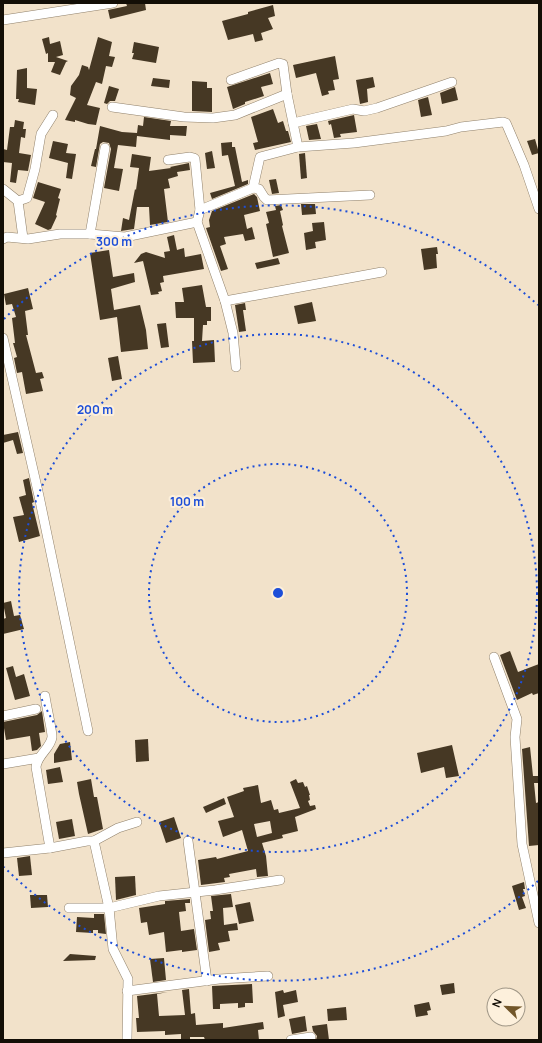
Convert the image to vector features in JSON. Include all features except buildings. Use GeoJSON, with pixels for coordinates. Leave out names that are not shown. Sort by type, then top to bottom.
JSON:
{"type":"FeatureCollection","features":[{"type":"Feature","properties":{"kind":"street"},"geometry":{"type":"LineString","coordinates":[[3,20],[112,3]]}},
{"type":"Feature","properties":{"kind":"street"},"geometry":{"type":"LineString","coordinates":[[231,80],[281,63],[284,66],[287,94],[298,147]]}},
{"type":"Feature","properties":{"kind":"street"},"geometry":{"type":"LineString","coordinates":[[293,123],[353,109],[364,110],[377,108],[452,82]]}},
{"type":"Feature","properties":{"kind":"street"},"geometry":{"type":"LineString","coordinates":[[112,107],[184,117],[213,118],[235,115],[287,94]]}},
{"type":"Feature","properties":{"kind":"street"},"geometry":{"type":"LineString","coordinates":[[18,201],[26,198],[35,169],[41,134],[54,115]]}},
{"type":"Feature","properties":{"kind":"street"},"geometry":{"type":"LineString","coordinates":[[253,188],[260,157],[298,147],[438,132],[461,127],[503,122],[506,123],[524,165],[539,209]]}},
{"type":"Feature","properties":{"kind":"street"},"geometry":{"type":"LineString","coordinates":[[90,234],[105,148]]}},
{"type":"Feature","properties":{"kind":"street"},"geometry":{"type":"LineString","coordinates":[[168,160],[190,157],[195,159],[200,210],[197,222],[225,301],[233,333],[236,367]]}},
{"type":"Feature","properties":{"kind":"street"},"geometry":{"type":"LineString","coordinates":[[200,210],[253,188],[259,189],[267,200],[370,195]]}},
{"type":"Feature","properties":{"kind":"street"},"geometry":{"type":"LineString","coordinates":[[3,190],[18,201],[23,238]]}},
{"type":"Feature","properties":{"kind":"street"},"geometry":{"type":"LineString","coordinates":[[3,239],[7,237],[23,238],[60,234],[90,234],[125,237],[197,222]]}},
{"type":"Feature","properties":{"kind":"street"},"geometry":{"type":"LineString","coordinates":[[225,301],[382,272]]}},
{"type":"Feature","properties":{"kind":"street"},"geometry":{"type":"LineString","coordinates":[[3,338],[39,496],[88,731]]}},
{"type":"Feature","properties":{"kind":"street"},"geometry":{"type":"LineString","coordinates":[[494,657],[516,719],[515,738],[522,844],[539,924]]}},
{"type":"Feature","properties":{"kind":"street"},"geometry":{"type":"LineString","coordinates":[[45,696],[52,737],[47,748],[36,762],[36,767],[50,848]]}},
{"type":"Feature","properties":{"kind":"street"},"geometry":{"type":"LineString","coordinates":[[3,716],[36,708]]}},
{"type":"Feature","properties":{"kind":"street"},"geometry":{"type":"LineString","coordinates":[[3,764],[39,758]]}},
{"type":"Feature","properties":{"kind":"street"},"geometry":{"type":"LineString","coordinates":[[3,853],[50,848],[87,840],[94,841],[118,828],[137,822]]}},
{"type":"Feature","properties":{"kind":"street"},"geometry":{"type":"LineString","coordinates":[[94,841],[109,908],[113,949],[128,979],[127,1040]]}},
{"type":"Feature","properties":{"kind":"street"},"geometry":{"type":"LineString","coordinates":[[188,841],[207,981]]}},
{"type":"Feature","properties":{"kind":"street"},"geometry":{"type":"LineString","coordinates":[[69,908],[109,908],[159,896],[280,880]]}},
{"type":"Feature","properties":{"kind":"street"},"geometry":{"type":"LineString","coordinates":[[127,991],[207,981],[268,976]]}},
{"type":"Feature","properties":{"kind":"street"},"geometry":{"type":"LineString","coordinates":[[291,1040],[311,1037]]}}]}
